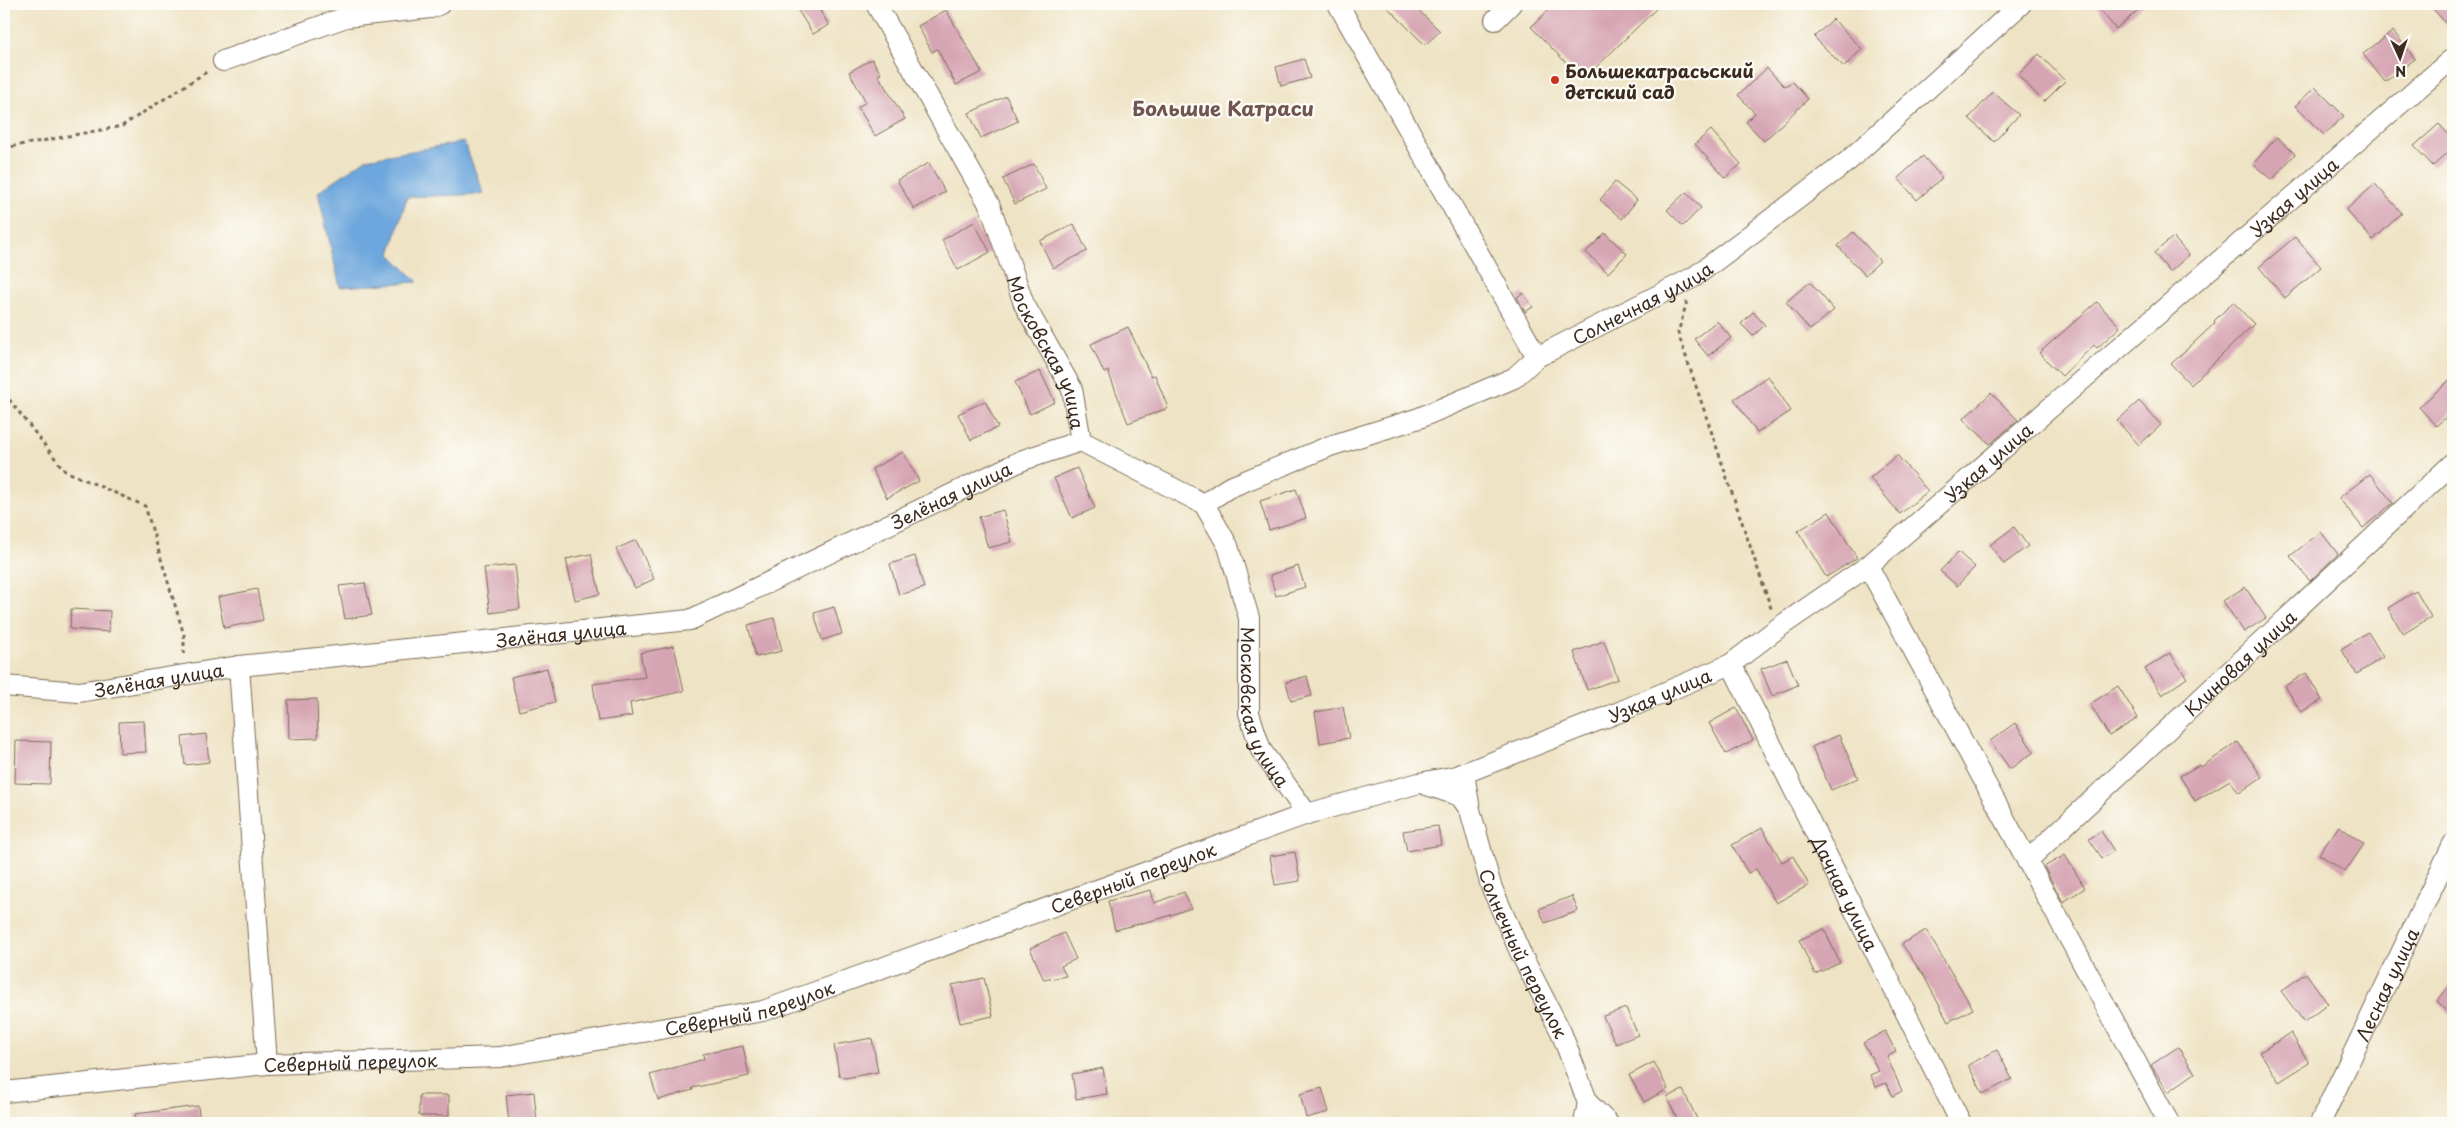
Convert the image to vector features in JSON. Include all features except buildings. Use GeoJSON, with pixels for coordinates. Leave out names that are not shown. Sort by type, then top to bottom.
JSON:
{"type":"FeatureCollection","features":[{"type":"Feature","properties":{"kind":"street"},"geometry":{"type":"LineString","coordinates":[[223,61],[346,17],[431,8],[440,4]]}},
{"type":"Feature","properties":{"kind":"street","name":"Московская улица"},"geometry":{"type":"LineString","coordinates":[[876,4],[990,206],[1024,304],[1072,389],[1081,440],[1204,504],[1228,546],[1249,618],[1249,713],[1261,750],[1307,814]]}},
{"type":"Feature","properties":{"kind":"street"},"geometry":{"type":"LineString","coordinates":[[1338,4],[1537,357]]}},
{"type":"Feature","properties":{"kind":"street"},"geometry":{"type":"LineString","coordinates":[[1495,20],[1511,4]]}},
{"type":"Feature","properties":{"kind":"street","name":"Солнечная улица"},"geometry":{"type":"LineString","coordinates":[[1204,504],[1236,484],[1330,446],[1419,418],[1514,378],[1537,357],[1694,277],[1848,161],[2022,4]]}},
{"type":"Feature","properties":{"kind":"street","name":"Узкая улица"},"geometry":{"type":"LineString","coordinates":[[1464,773],[1617,713],[1731,664],[1778,628],[1868,566],[2453,58]]}},
{"type":"Feature","properties":{"kind":"street","name":"Зелёная улица"},"geometry":{"type":"LineString","coordinates":[[4,686],[78,692],[239,666],[690,620],[1023,460],[1081,440]]}},
{"type":"Feature","properties":{"kind":"street","name":"Клиновая улица"},"geometry":{"type":"LineString","coordinates":[[2027,861],[2453,463]]}},
{"type":"Feature","properties":{"kind":"street"},"geometry":{"type":"LineString","coordinates":[[1868,566],[2169,1123]]}},
{"type":"Feature","properties":{"kind":"street","name":"Дачная улица"},"geometry":{"type":"LineString","coordinates":[[1731,664],[1961,1123]]}},
{"type":"Feature","properties":{"kind":"street"},"geometry":{"type":"LineString","coordinates":[[239,666],[267,1064]]}},
{"type":"Feature","properties":{"kind":"street","name":"Северный переулок"},"geometry":{"type":"LineString","coordinates":[[4,1092],[267,1064],[500,1058],[763,1011],[1307,814],[1464,773]]}},
{"type":"Feature","properties":{"kind":"street","name":"Солнечный переулок"},"geometry":{"type":"LineString","coordinates":[[1464,773],[1470,810],[1491,886],[1521,954],[1561,1032],[1588,1103],[1608,1123]]}},
{"type":"Feature","properties":{"kind":"street"},"geometry":{"type":"LineString","coordinates":[[1420,783],[1460,796],[1470,810]]}},
{"type":"Feature","properties":{"kind":"street","name":"Лесная улица"},"geometry":{"type":"LineString","coordinates":[[2320,1123],[2453,844]]}},
{"type":"Feature","properties":{"kind":"street"},"geometry":{"type":"LineString","coordinates":[[1584,1123],[1588,1103]]}},
{"type":"Feature","properties":{"kind":"path"},"geometry":{"type":"LineString","coordinates":[[4,148],[122,126],[223,61]]}},
{"type":"Feature","properties":{"kind":"path"},"geometry":{"type":"LineString","coordinates":[[1694,277],[1678,333],[1778,628]]}},
{"type":"Feature","properties":{"kind":"path"},"geometry":{"type":"LineString","coordinates":[[4,393],[65,471],[145,506],[184,635],[185,675]]}},
{"type":"Feature","properties":{"kind":"water"},"geometry":{"type":"Polygon","coordinates":[[[464,142],[484,194],[407,197],[390,254],[418,282],[340,287],[318,192],[366,159],[464,142]]]}},
{"type":"Feature","properties":{"kind":"place","name":"Большекатрасьский детский сад"},"geometry":{"type":"Point","coordinates":[1555,80]}},
{"type":"Feature","properties":{"kind":"district","name":"Большие Катраси"},"geometry":{"type":"Point","coordinates":[1223,108]}}]}
